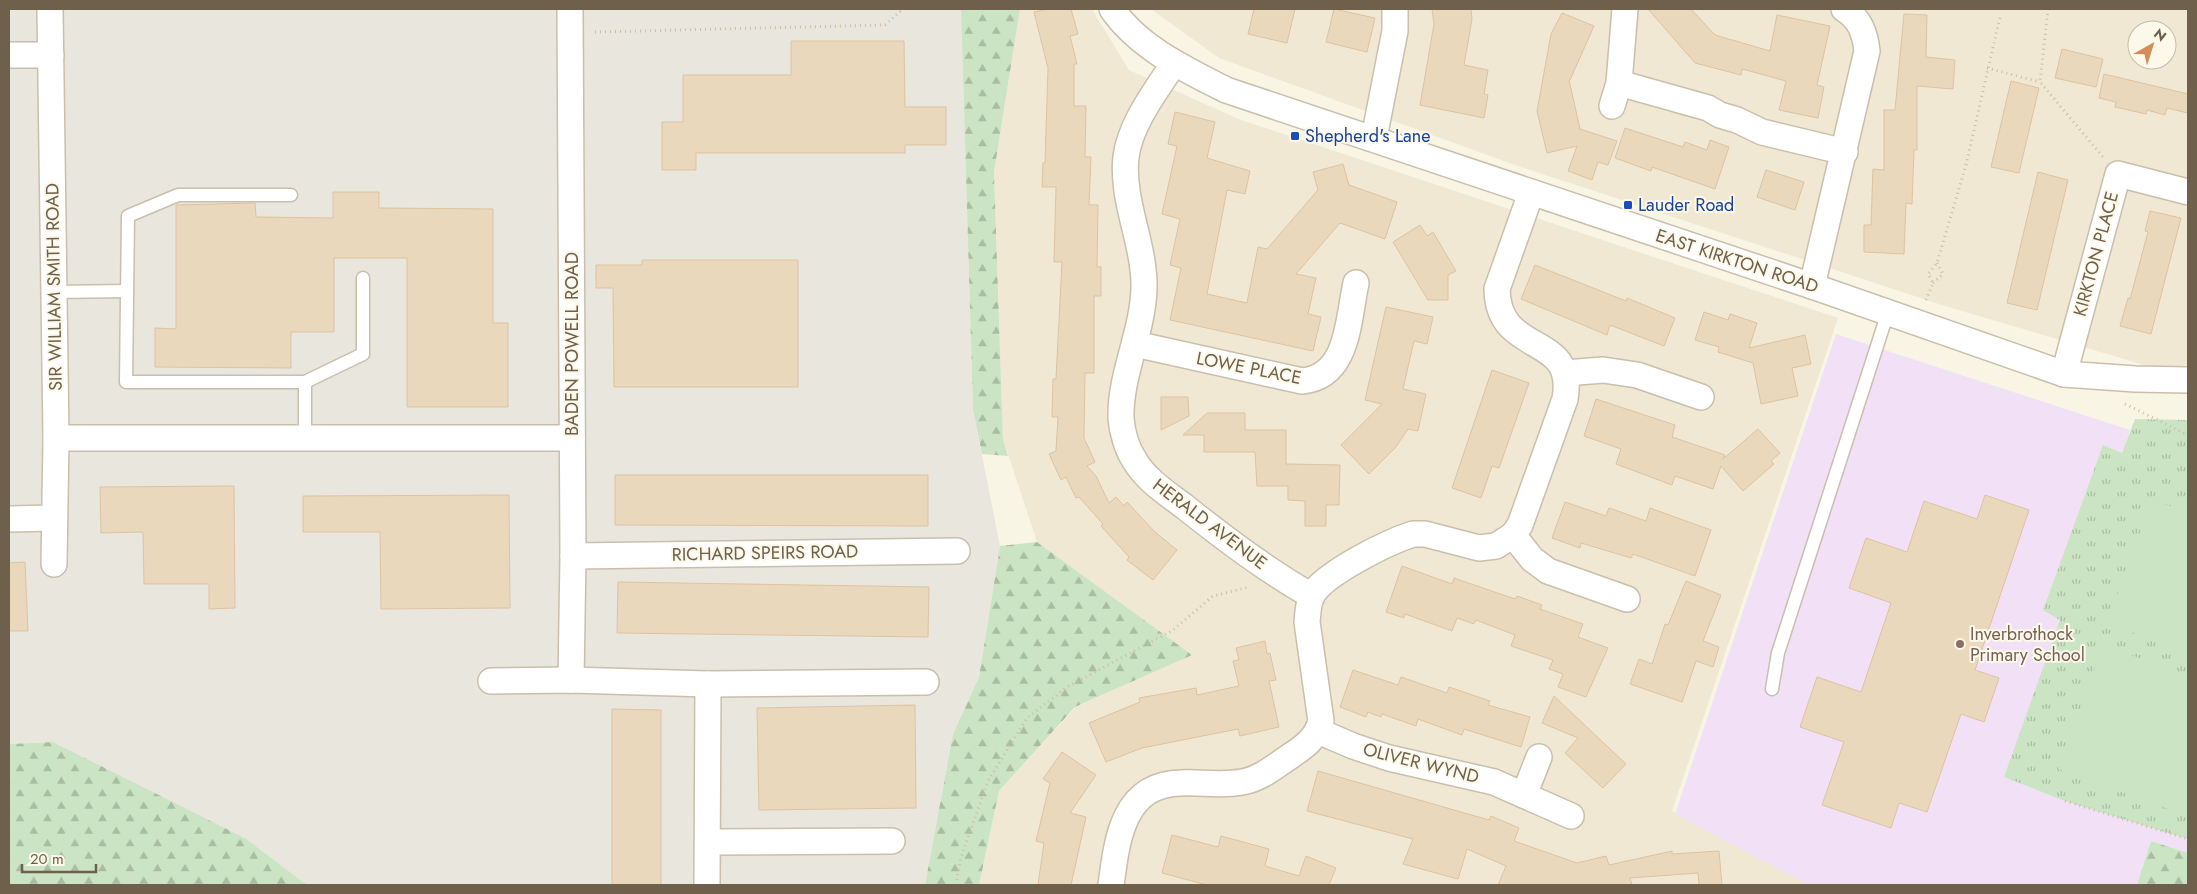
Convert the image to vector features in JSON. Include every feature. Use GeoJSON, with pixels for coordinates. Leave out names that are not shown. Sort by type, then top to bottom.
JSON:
{"type":"FeatureCollection","features":[{"type":"Feature","properties":{"kind":"street","name":"SIR WILLIAM SMITH ROAD"},"geometry":{"type":"LineString","coordinates":[[50,9],[56,438],[54,564]]}},
{"type":"Feature","properties":{"kind":"street","name":"EAST KIRKTON ROAD"},"geometry":{"type":"LineString","coordinates":[[1112,9],[1149,46],[1174,63],[1226,90],[1812,286],[2064,374],[2135,379],[2188,380]]}},
{"type":"Feature","properties":{"kind":"street"},"geometry":{"type":"LineString","coordinates":[[1374,138],[1395,31],[1395,9]]}},
{"type":"Feature","properties":{"kind":"street"},"geometry":{"type":"LineString","coordinates":[[1626,9],[1615,95],[1708,108],[1720,116],[1737,120],[1762,132],[1844,152]]}},
{"type":"Feature","properties":{"kind":"street"},"geometry":{"type":"LineString","coordinates":[[1812,286],[1868,51],[1866,36],[1860,24],[1844,9]]}},
{"type":"Feature","properties":{"kind":"street","name":"BADEN POWELL ROAD"},"geometry":{"type":"LineString","coordinates":[[570,20],[573,556],[571,680]]}},
{"type":"Feature","properties":{"kind":"street"},"geometry":{"type":"LineString","coordinates":[[9,55],[51,55]]}},
{"type":"Feature","properties":{"kind":"street","name":"HERALD AVENUE"},"geometry":{"type":"LineString","coordinates":[[1174,63],[1141,117],[1130,140],[1126,157],[1126,175],[1143,260],[1144,288],[1135,344],[1124,392],[1122,418],[1125,439],[1135,462],[1159,488],[1284,579],[1312,596]]}},
{"type":"Feature","properties":{"kind":"street","name":"KIRKTON PLACE"},"geometry":{"type":"LineString","coordinates":[[2064,374],[2118,174],[2188,192]]}},
{"type":"Feature","properties":{"kind":"street"},"geometry":{"type":"LineString","coordinates":[[1111,885],[1121,827],[1128,812],[1150,791],[1162,785],[1179,783],[1243,782],[1261,776],[1312,740],[1318,731],[1321,721],[1307,622],[1312,596],[1331,574],[1413,534],[1425,534],[1479,548],[1496,546],[1513,535],[1520,525],[1565,398],[1567,387],[1565,373],[1549,350],[1522,338],[1511,329],[1502,317],[1497,303],[1497,290],[1531,193]]}},
{"type":"Feature","properties":{"kind":"street","name":"LOWE PLACE"},"geometry":{"type":"LineString","coordinates":[[1135,344],[1302,381],[1315,380],[1335,365],[1341,354],[1356,283]]}},
{"type":"Feature","properties":{"kind":"street"},"geometry":{"type":"LineString","coordinates":[[1565,373],[1602,370],[1637,375],[1701,397]]}},
{"type":"Feature","properties":{"kind":"street"},"geometry":{"type":"LineString","coordinates":[[56,438],[572,438]]}},
{"type":"Feature","properties":{"kind":"street"},"geometry":{"type":"LineString","coordinates":[[9,518],[54,518]]}},
{"type":"Feature","properties":{"kind":"street"},"geometry":{"type":"LineString","coordinates":[[1513,535],[1532,559],[1548,572],[1627,599]]}},
{"type":"Feature","properties":{"kind":"street","name":"RICHARD SPEIRS ROAD"},"geometry":{"type":"LineString","coordinates":[[573,556],[957,551]]}},
{"type":"Feature","properties":{"kind":"street"},"geometry":{"type":"LineString","coordinates":[[491,681],[571,680],[708,684],[926,682]]}},
{"type":"Feature","properties":{"kind":"street"},"geometry":{"type":"LineString","coordinates":[[708,684],[708,885]]}},
{"type":"Feature","properties":{"kind":"street","name":"OLIVER WYND"},"geometry":{"type":"LineString","coordinates":[[1318,731],[1389,758],[1471,775],[1524,794],[1571,816]]}},
{"type":"Feature","properties":{"kind":"street"},"geometry":{"type":"LineString","coordinates":[[1524,794],[1539,757]]}},
{"type":"Feature","properties":{"kind":"street"},"geometry":{"type":"LineString","coordinates":[[708,842],[892,841]]}},
{"type":"Feature","properties":{"kind":"lane"},"geometry":{"type":"LineString","coordinates":[[291,195],[178,195],[128,216],[126,382],[305,382],[363,354],[363,278]]}},
{"type":"Feature","properties":{"kind":"lane"},"geometry":{"type":"LineString","coordinates":[[54,292],[127,291]]}},
{"type":"Feature","properties":{"kind":"lane"},"geometry":{"type":"LineString","coordinates":[[1772,689],[1778,653],[1888,312]]}},
{"type":"Feature","properties":{"kind":"lane"},"geometry":{"type":"LineString","coordinates":[[305,382],[305,438]]}},
{"type":"Feature","properties":{"kind":"path"},"geometry":{"type":"LineString","coordinates":[[570,20],[885,25],[903,9]]}},
{"type":"Feature","properties":{"kind":"path"},"geometry":{"type":"LineString","coordinates":[[2040,82],[2048,9]]}},
{"type":"Feature","properties":{"kind":"path"},"geometry":{"type":"LineString","coordinates":[[1933,283],[1928,274],[1936,263],[1966,165],[2000,17]]}},
{"type":"Feature","properties":{"kind":"path"},"geometry":{"type":"LineString","coordinates":[[1987,68],[2040,82],[2054,96],[2118,174]]}},
{"type":"Feature","properties":{"kind":"path"},"geometry":{"type":"LineString","coordinates":[[1920,323],[1933,283],[1943,274],[1936,263]]}},
{"type":"Feature","properties":{"kind":"path"},"geometry":{"type":"LineString","coordinates":[[956,885],[961,857],[988,781],[1027,718],[1067,687],[1173,630],[1213,596],[1284,579]]}},
{"type":"Feature","properties":{"kind":"path"},"geometry":{"type":"LineString","coordinates":[[2065,801],[2188,839]]}},
{"type":"Feature","properties":{"kind":"shaded area"},"geometry":{"type":"Polygon","coordinates":[[[9,9],[961,9],[973,410],[1000,546],[979,677],[953,734],[925,885],[307,885],[245,838],[53,742],[9,744],[9,9]]]}},
{"type":"Feature","properties":{"kind":"shaded area"},"geometry":{"type":"Polygon","coordinates":[[[1020,9],[1092,9],[1129,70],[1241,120],[1838,318],[1672,811],[1819,885],[979,885],[999,791],[1076,707],[1191,655],[1037,542],[1003,439],[994,172],[1020,9]]]}},
{"type":"Feature","properties":{"kind":"shaded area"},"geometry":{"type":"Polygon","coordinates":[[[1151,9],[2188,9],[2188,364],[2168,372],[1945,306],[1515,165],[1219,58],[1151,9]]]}},
{"type":"Feature","properties":{"kind":"shaded area","name":"Inverbrothock Primary School"},"geometry":{"type":"Polygon","coordinates":[[[1836,334],[2130,430],[2123,453],[2188,475],[2188,853],[2151,841],[2137,885],[1813,885],[1805,883],[1675,814],[1836,334]]]}},
{"type":"Feature","properties":{"kind":"green space"},"geometry":{"type":"Polygon","coordinates":[[[961,9],[1020,9],[994,172],[1003,439],[1008,456],[982,454],[973,410],[961,9]]]}},
{"type":"Feature","properties":{"kind":"green space"},"geometry":{"type":"Polygon","coordinates":[[[2135,419],[2188,420],[2188,839],[2065,801],[2004,777],[2060,620],[2043,610],[2103,445],[2122,453],[2135,419]]]}},
{"type":"Feature","properties":{"kind":"green space"},"geometry":{"type":"Polygon","coordinates":[[[2152,499],[2188,513],[2188,653],[2107,623],[2152,499]]]}},
{"type":"Feature","properties":{"kind":"green space"},"geometry":{"type":"Polygon","coordinates":[[[1037,542],[1192,655],[1075,707],[999,791],[979,885],[925,885],[953,734],[979,677],[1000,546],[1037,542]]]}},
{"type":"Feature","properties":{"kind":"green space"},"geometry":{"type":"Polygon","coordinates":[[[2103,645],[2188,676],[2188,816],[2058,769],[2103,645]]]}},
{"type":"Feature","properties":{"kind":"green space"},"geometry":{"type":"Polygon","coordinates":[[[53,742],[245,838],[307,885],[9,885],[9,744],[53,742]]]}},
{"type":"Feature","properties":{"kind":"green space"},"geometry":{"type":"Polygon","coordinates":[[[2151,841],[2188,853],[2188,885],[2137,885],[2151,841]]]}},
{"type":"Feature","properties":{"kind":"building"},"geometry":{"type":"Polygon","coordinates":[[[1049,9],[1071,9],[1078,34],[1070,36],[1077,64],[1074,64],[1074,106],[1086,106],[1085,157],[1091,157],[1089,205],[1098,205],[1097,267],[1101,267],[1101,296],[1094,296],[1094,373],[1085,373],[1084,438],[1095,462],[1087,466],[1096,476],[1109,503],[1116,497],[1124,506],[1127,502],[1155,532],[1177,550],[1153,580],[1127,560],[1129,557],[1101,526],[1103,524],[1079,497],[1076,498],[1066,477],[1061,480],[1049,454],[1056,451],[1058,417],[1052,417],[1053,379],[1056,379],[1062,262],[1054,262],[1056,187],[1042,187],[1043,163],[1045,163],[1048,68],[1034,12],[1049,9]]]}},
{"type":"Feature","properties":{"kind":"building"},"geometry":{"type":"Polygon","coordinates":[[[1254,9],[1295,9],[1287,43],[1248,34],[1254,9]]]}},
{"type":"Feature","properties":{"kind":"building"},"geometry":{"type":"Polygon","coordinates":[[[1334,9],[1375,18],[1367,52],[1326,42],[1334,9]]]}},
{"type":"Feature","properties":{"kind":"building"},"geometry":{"type":"Polygon","coordinates":[[[1432,9],[1471,9],[1472,19],[1464,65],[1488,70],[1484,94],[1488,95],[1484,118],[1420,105],[1434,24],[1432,9]]]}},
{"type":"Feature","properties":{"kind":"building"},"geometry":{"type":"Polygon","coordinates":[[[1648,9],[1691,9],[1715,35],[1770,51],[1777,15],[1830,26],[1817,85],[1824,87],[1818,118],[1779,110],[1786,81],[1742,69],[1741,75],[1695,63],[1648,9]]]}},
{"type":"Feature","properties":{"kind":"building"},"geometry":{"type":"Polygon","coordinates":[[[1562,13],[1594,26],[1569,80],[1580,129],[1617,141],[1608,165],[1598,162],[1592,180],[1568,171],[1577,146],[1547,153],[1537,111],[1551,34],[1562,13]]]}},
{"type":"Feature","properties":{"kind":"building"},"geometry":{"type":"Polygon","coordinates":[[[1904,14],[1927,15],[1926,57],[1955,60],[1953,89],[1917,86],[1917,150],[1914,150],[1912,204],[1906,203],[1904,254],[1864,252],[1864,225],[1871,225],[1873,169],[1884,170],[1884,110],[1895,110],[1904,14]]]}},
{"type":"Feature","properties":{"kind":"building"},"geometry":{"type":"Polygon","coordinates":[[[791,41],[904,41],[905,107],[946,107],[946,145],[905,145],[905,153],[696,153],[696,170],[662,170],[662,122],[683,122],[683,75],[791,75],[791,41]]]}},
{"type":"Feature","properties":{"kind":"building"},"geometry":{"type":"Polygon","coordinates":[[[2062,49],[2103,59],[2096,87],[2055,78],[2062,49]]]}},
{"type":"Feature","properties":{"kind":"building"},"geometry":{"type":"Polygon","coordinates":[[[2104,74],[2188,94],[2188,113],[2167,108],[2165,115],[2147,110],[2146,114],[2115,107],[2116,102],[2099,98],[2104,74]]]}},
{"type":"Feature","properties":{"kind":"building"},"geometry":{"type":"Polygon","coordinates":[[[2011,81],[2039,88],[2019,173],[1991,167],[2011,81]]]}},
{"type":"Feature","properties":{"kind":"building"},"geometry":{"type":"Polygon","coordinates":[[[1175,112],[1215,122],[1207,158],[1250,171],[1245,194],[1227,190],[1207,294],[1247,303],[1258,247],[1267,249],[1318,190],[1313,172],[1343,164],[1349,185],[1397,202],[1385,239],[1340,223],[1296,274],[1316,278],[1308,314],[1321,317],[1313,351],[1170,320],[1181,268],[1170,265],[1180,219],[1162,214],[1177,146],[1168,144],[1175,112]]]}},
{"type":"Feature","properties":{"kind":"building"},"geometry":{"type":"Polygon","coordinates":[[[1625,128],[1683,147],[1685,142],[1707,150],[1710,140],[1729,147],[1715,189],[1652,167],[1651,171],[1615,158],[1625,128]]]}},
{"type":"Feature","properties":{"kind":"building"},"geometry":{"type":"Polygon","coordinates":[[[1766,170],[1804,182],[1795,210],[1757,197],[1766,170]]]}},
{"type":"Feature","properties":{"kind":"building"},"geometry":{"type":"Polygon","coordinates":[[[2038,172],[2068,180],[2037,310],[2007,303],[2038,172]]]}},
{"type":"Feature","properties":{"kind":"building"},"geometry":{"type":"Polygon","coordinates":[[[333,192],[379,192],[379,208],[493,209],[493,323],[508,323],[508,407],[407,407],[407,258],[334,258],[334,332],[291,332],[291,368],[155,367],[155,328],[176,329],[176,205],[255,203],[256,217],[333,218],[333,192]]]}},
{"type":"Feature","properties":{"kind":"building"},"geometry":{"type":"Polygon","coordinates":[[[2150,211],[2181,218],[2151,334],[2120,326],[2128,298],[2130,299],[2148,232],[2145,231],[2150,211]]]}},
{"type":"Feature","properties":{"kind":"building"},"geometry":{"type":"Polygon","coordinates":[[[1420,225],[1427,236],[1433,232],[1456,271],[1448,275],[1448,300],[1428,300],[1393,242],[1420,225]]]}},
{"type":"Feature","properties":{"kind":"building"},"geometry":{"type":"Polygon","coordinates":[[[642,260],[798,260],[798,387],[614,387],[613,288],[596,288],[596,265],[642,265],[642,260]]]}},
{"type":"Feature","properties":{"kind":"building"},"geometry":{"type":"Polygon","coordinates":[[[1535,265],[1626,301],[1627,298],[1675,318],[1664,346],[1610,325],[1607,335],[1521,299],[1535,265]]]}},
{"type":"Feature","properties":{"kind":"building"},"geometry":{"type":"Polygon","coordinates":[[[1386,307],[1433,317],[1427,344],[1414,341],[1403,389],[1426,394],[1418,431],[1408,429],[1395,448],[1369,474],[1341,445],[1382,404],[1365,400],[1386,307]]]}},
{"type":"Feature","properties":{"kind":"building"},"geometry":{"type":"Polygon","coordinates":[[[1704,312],[1728,320],[1730,314],[1757,323],[1749,348],[1805,335],[1811,364],[1792,368],[1798,396],[1761,404],[1753,363],[1718,352],[1719,347],[1695,340],[1704,312]]]}},
{"type":"Feature","properties":{"kind":"building"},"geometry":{"type":"Polygon","coordinates":[[[1492,370],[1529,383],[1499,468],[1492,466],[1481,498],[1452,488],[1492,370]]]}},
{"type":"Feature","properties":{"kind":"building"},"geometry":{"type":"Polygon","coordinates":[[[1161,397],[1188,397],[1189,416],[1161,430],[1161,397]]]}},
{"type":"Feature","properties":{"kind":"building"},"geometry":{"type":"Polygon","coordinates":[[[1596,399],[1675,425],[1672,437],[1725,455],[1723,459],[1758,429],[1780,453],[1771,461],[1774,464],[1743,491],[1721,466],[1713,489],[1675,476],[1672,485],[1616,464],[1621,449],[1584,436],[1596,399]]]}},
{"type":"Feature","properties":{"kind":"building"},"geometry":{"type":"Polygon","coordinates":[[[1207,413],[1245,413],[1245,430],[1286,430],[1286,464],[1340,465],[1339,505],[1326,505],[1326,526],[1305,526],[1305,501],[1288,500],[1288,486],[1257,486],[1255,452],[1204,452],[1204,435],[1183,435],[1207,413]]]}},
{"type":"Feature","properties":{"kind":"building"},"geometry":{"type":"Polygon","coordinates":[[[615,475],[928,475],[928,526],[615,525],[615,475]]]}},
{"type":"Feature","properties":{"kind":"building"},"geometry":{"type":"Polygon","coordinates":[[[234,486],[235,608],[209,609],[209,584],[144,584],[143,532],[101,533],[100,487],[234,486]]]}},
{"type":"Feature","properties":{"kind":"building"},"geometry":{"type":"Polygon","coordinates":[[[509,495],[510,608],[381,609],[380,532],[303,532],[303,496],[509,495]]]}},
{"type":"Feature","properties":{"kind":"building"},"geometry":{"type":"Polygon","coordinates":[[[1985,495],[2029,510],[1975,670],[1999,678],[1984,722],[1961,714],[1927,812],[1899,803],[1891,828],[1822,805],[1844,742],[1800,727],[1817,677],[1861,692],[1891,603],[1849,588],[1866,538],[1907,552],[1924,501],[1977,519],[1985,495]]]}},
{"type":"Feature","properties":{"kind":"building"},"geometry":{"type":"Polygon","coordinates":[[[1565,502],[1606,516],[1609,508],[1646,521],[1650,508],[1711,530],[1695,576],[1633,554],[1631,558],[1581,543],[1580,548],[1552,538],[1565,502]]]}},
{"type":"Feature","properties":{"kind":"building"},"geometry":{"type":"Polygon","coordinates":[[[25,562],[28,631],[9,631],[9,563],[25,562]]]}},
{"type":"Feature","properties":{"kind":"building"},"geometry":{"type":"Polygon","coordinates":[[[1402,566],[1452,584],[1454,578],[1515,599],[1517,596],[1542,605],[1540,609],[1583,624],[1578,637],[1608,648],[1586,697],[1558,687],[1563,674],[1549,669],[1553,660],[1511,646],[1515,635],[1476,620],[1474,624],[1457,618],[1452,631],[1405,614],[1404,618],[1386,612],[1402,566]]]}},
{"type":"Feature","properties":{"kind":"building"},"geometry":{"type":"Polygon","coordinates":[[[1686,581],[1721,595],[1703,641],[1719,647],[1713,667],[1696,661],[1682,702],[1630,684],[1639,659],[1652,664],[1665,624],[1668,625],[1686,581]]]}},
{"type":"Feature","properties":{"kind":"building"},"geometry":{"type":"Polygon","coordinates":[[[618,582],[929,587],[928,637],[617,633],[618,582]]]}},
{"type":"Feature","properties":{"kind":"building"},"geometry":{"type":"Polygon","coordinates":[[[1265,641],[1267,654],[1270,653],[1276,680],[1269,681],[1279,727],[1240,736],[1238,729],[1142,748],[1106,762],[1089,723],[1140,702],[1139,698],[1196,688],[1197,695],[1239,686],[1233,661],[1239,660],[1236,648],[1265,641]]]}},
{"type":"Feature","properties":{"kind":"building"},"geometry":{"type":"Polygon","coordinates":[[[1353,670],[1398,685],[1401,677],[1447,693],[1449,687],[1490,701],[1488,705],[1530,717],[1521,747],[1464,729],[1462,735],[1418,719],[1416,726],[1382,714],[1381,717],[1368,712],[1366,717],[1340,707],[1353,670]]]}},
{"type":"Feature","properties":{"kind":"building"},"geometry":{"type":"Polygon","coordinates":[[[1554,696],[1626,764],[1603,788],[1565,753],[1578,738],[1542,723],[1554,696]]]}},
{"type":"Feature","properties":{"kind":"building"},"geometry":{"type":"Polygon","coordinates":[[[915,705],[916,808],[759,810],[757,708],[915,705]]]}},
{"type":"Feature","properties":{"kind":"building"},"geometry":{"type":"Polygon","coordinates":[[[612,709],[661,710],[661,885],[612,885],[612,709]]]}},
{"type":"Feature","properties":{"kind":"building"},"geometry":{"type":"Polygon","coordinates":[[[1062,752],[1096,775],[1070,813],[1086,817],[1071,885],[1038,885],[1044,843],[1036,841],[1050,783],[1043,779],[1062,752]]]}},
{"type":"Feature","properties":{"kind":"building"},"geometry":{"type":"Polygon","coordinates":[[[1318,771],[1489,820],[1491,816],[1519,828],[1514,841],[1577,863],[1606,856],[1609,865],[1672,851],[1672,854],[1719,851],[1722,885],[1699,885],[1698,873],[1630,878],[1632,885],[1498,885],[1506,866],[1467,849],[1458,879],[1403,864],[1413,839],[1307,811],[1318,771]]]}},
{"type":"Feature","properties":{"kind":"building"},"geometry":{"type":"Polygon","coordinates":[[[1172,835],[1218,847],[1221,836],[1269,849],[1265,866],[1299,876],[1306,856],[1336,868],[1329,885],[1207,885],[1162,873],[1172,835]]]}},
{"type":"Feature","properties":{"kind":"place","name":"Shepherd's Lane"},"geometry":{"type":"Point","coordinates":[1295,136]}},
{"type":"Feature","properties":{"kind":"place","name":"Lauder Road"},"geometry":{"type":"Point","coordinates":[1628,205]}},
{"type":"Feature","properties":{"kind":"place","name":"Inverbrothock Primary School"},"geometry":{"type":"Point","coordinates":[1960,644]}}]}
